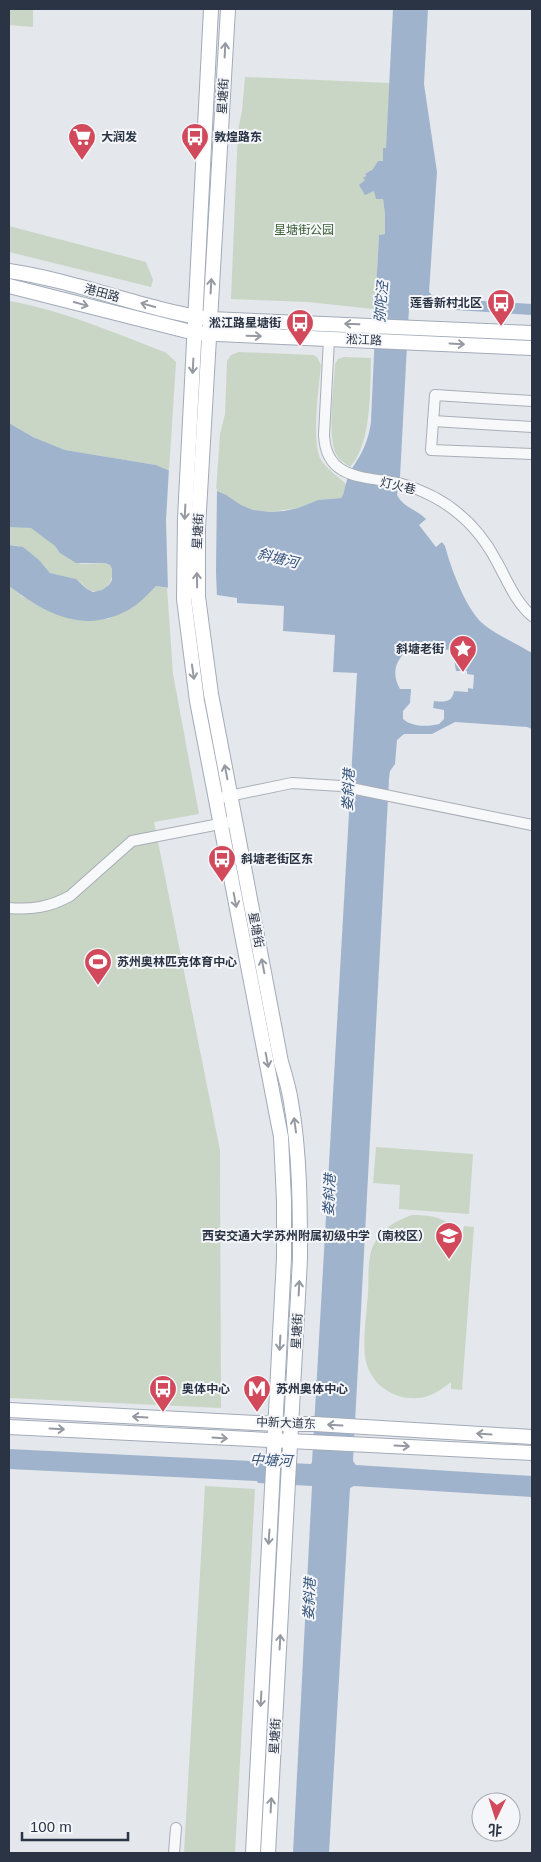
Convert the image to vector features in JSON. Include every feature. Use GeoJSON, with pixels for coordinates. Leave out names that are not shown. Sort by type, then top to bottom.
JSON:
{"type":"FeatureCollection","features":[{"type":"Feature","properties":{"kind":"main road","name":"星塘街"},"geometry":{"type":"LineString","coordinates":[[212,9],[196,317],[202,334],[202,466],[197,563],[198,597],[211,694],[281,1062],[291,1101],[296,1136],[300,1196],[300,1259],[292,1424],[268,1853]]}},
{"type":"Feature","properties":{"kind":"main road","name":"星塘街"},"geometry":{"type":"LineString","coordinates":[[228,9],[210,319],[202,334],[188,463],[183,562],[184,599],[197,701],[281,1137],[284,1258],[253,1853]]}},
{"type":"Feature","properties":{"kind":"main road","name":"港田路"},"geometry":{"type":"LineString","coordinates":[[9,271],[40,277],[196,317]]}},
{"type":"Feature","properties":{"kind":"main road","name":"港田路"},"geometry":{"type":"LineString","coordinates":[[9,286],[202,334]]}},
{"type":"Feature","properties":{"kind":"main road","name":"淞江路"},"geometry":{"type":"LineString","coordinates":[[196,317],[532,333]]}},
{"type":"Feature","properties":{"kind":"main road","name":"淞江路"},"geometry":{"type":"LineString","coordinates":[[202,334],[532,348]]}},
{"type":"Feature","properties":{"kind":"main road","name":"中新大道东"},"geometry":{"type":"LineString","coordinates":[[9,1410],[276,1424],[354,1426],[532,1437]]}},
{"type":"Feature","properties":{"kind":"main road","name":"中新大道东"},"geometry":{"type":"LineString","coordinates":[[9,1427],[532,1453]]}},
{"type":"Feature","properties":{"kind":"street","name":"灯火巷"},"geometry":{"type":"LineString","coordinates":[[329,339],[325,442],[331,460],[348,474],[361,478],[402,484],[434,497],[449,506],[469,523],[489,547],[513,594],[532,616]]}},
{"type":"Feature","properties":{"kind":"street"},"geometry":{"type":"LineString","coordinates":[[532,401],[435,395],[431,450],[532,454]]}},
{"type":"Feature","properties":{"kind":"street"},"geometry":{"type":"LineString","coordinates":[[433,421],[532,426]]}},
{"type":"Feature","properties":{"kind":"street"},"geometry":{"type":"LineString","coordinates":[[215,799],[292,783],[341,786],[532,825]]}},
{"type":"Feature","properties":{"kind":"street"},"geometry":{"type":"LineString","coordinates":[[9,908],[35,909],[70,896],[132,841],[235,821]]}},
{"type":"Feature","properties":{"kind":"street"},"geometry":{"type":"LineString","coordinates":[[174,1853],[176,1828]]}},
{"type":"Feature","properties":{"kind":"green space"},"geometry":{"type":"Polygon","coordinates":[[[9,9],[33,9],[33,27],[9,25],[9,9]]]}},
{"type":"Feature","properties":{"kind":"green space","name":"星塘街公园"},"geometry":{"type":"Polygon","coordinates":[[[245,77],[390,83],[386,148],[383,149],[383,162],[365,174],[365,180],[383,199],[385,214],[385,234],[379,235],[373,309],[308,302],[231,299],[238,130],[245,77]]]}},
{"type":"Feature","properties":{"kind":"green space"},"geometry":{"type":"Polygon","coordinates":[[[9,226],[146,262],[153,280],[151,287],[9,252],[9,226]]]}},
{"type":"Feature","properties":{"kind":"green space"},"geometry":{"type":"Polygon","coordinates":[[[9,301],[49,310],[88,323],[165,352],[176,362],[169,471],[155,465],[65,450],[33,437],[9,423],[9,301]]]}},
{"type":"Feature","properties":{"kind":"green space"},"geometry":{"type":"Polygon","coordinates":[[[239,352],[313,355],[317,357],[321,365],[316,414],[316,441],[321,460],[347,485],[341,498],[318,500],[298,508],[270,512],[247,509],[216,491],[220,434],[225,414],[227,361],[231,355],[239,352]]]}},
{"type":"Feature","properties":{"kind":"green space"},"geometry":{"type":"Polygon","coordinates":[[[344,357],[371,358],[370,400],[366,430],[357,457],[350,467],[340,460],[336,454],[332,435],[335,364],[338,359],[344,357]]]}},
{"type":"Feature","properties":{"kind":"green space"},"geometry":{"type":"Polygon","coordinates":[[[18,526],[37,531],[55,546],[60,553],[81,564],[105,563],[110,565],[112,575],[109,584],[103,590],[91,591],[77,580],[50,573],[42,564],[19,546],[9,545],[9,527],[18,526]]]}},
{"type":"Feature","properties":{"kind":"green space","name":"苏州奥林匹克体育中心"},"geometry":{"type":"Polygon","coordinates":[[[9,586],[23,597],[108,619],[133,607],[156,586],[167,588],[173,674],[199,814],[154,822],[220,1150],[221,1408],[9,1398],[9,586]]]}},
{"type":"Feature","properties":{"kind":"green space"},"geometry":{"type":"Polygon","coordinates":[[[376,1147],[473,1154],[469,1214],[399,1209],[400,1185],[373,1183],[376,1147]]]}},
{"type":"Feature","properties":{"kind":"green space"},"geometry":{"type":"Polygon","coordinates":[[[412,1215],[440,1219],[452,1226],[462,1237],[464,1226],[474,1227],[462,1390],[451,1389],[451,1382],[428,1396],[419,1398],[409,1398],[391,1393],[376,1382],[367,1365],[364,1350],[370,1255],[372,1249],[381,1233],[395,1222],[412,1215]]]}},
{"type":"Feature","properties":{"kind":"green space"},"geometry":{"type":"Polygon","coordinates":[[[205,1486],[255,1489],[235,1853],[184,1853],[205,1486]]]}},
{"type":"Feature","properties":{"kind":"water"},"geometry":{"type":"Polygon","coordinates":[[[393,9],[428,9],[424,84],[437,172],[429,292],[435,298],[532,304],[532,315],[455,310],[449,304],[436,303],[430,308],[409,308],[400,477],[397,495],[403,503],[426,519],[419,525],[436,547],[442,542],[445,546],[459,587],[476,616],[493,631],[532,653],[532,729],[527,727],[455,722],[432,734],[404,734],[397,740],[395,764],[390,771],[389,779],[353,1461],[356,1465],[532,1476],[532,1497],[354,1486],[350,1488],[329,1853],[293,1853],[312,1486],[258,1483],[257,1481],[9,1469],[9,1449],[311,1464],[312,1462],[357,673],[333,672],[335,635],[283,631],[284,606],[237,603],[237,598],[156,586],[136,605],[116,616],[84,621],[68,618],[38,606],[9,586],[9,545],[23,547],[39,560],[50,573],[76,579],[93,592],[102,590],[109,585],[112,580],[112,569],[110,565],[105,563],[76,563],[60,553],[55,546],[31,528],[9,527],[9,423],[33,437],[65,450],[156,465],[226,495],[253,510],[284,511],[318,500],[341,498],[348,475],[364,448],[370,426],[376,309],[373,309],[379,235],[385,234],[383,199],[376,199],[374,191],[365,195],[359,185],[365,180],[363,178],[366,176],[365,174],[373,169],[378,161],[383,161],[383,148],[386,148],[393,9]],[[425,644],[425,648],[411,647],[399,660],[395,671],[400,689],[411,689],[410,703],[403,711],[403,719],[415,725],[430,726],[439,724],[444,719],[444,710],[433,708],[434,701],[447,701],[451,698],[454,691],[468,692],[468,688],[473,689],[474,675],[467,674],[467,671],[456,671],[454,659],[449,650],[433,648],[433,645],[425,644]]]}},
{"type":"Feature","properties":{"kind":"pier"},"geometry":{"type":"Polygon","coordinates":[[[169,468],[217,489],[217,598],[168,590],[166,521],[169,468]]]}},
{"type":"Feature","properties":{"kind":"place","name":"大润发"},"geometry":{"type":"Point","coordinates":[82,161]}},
{"type":"Feature","properties":{"kind":"place","name":"敦煌路东"},"geometry":{"type":"Point","coordinates":[195,161]}},
{"type":"Feature","properties":{"kind":"place","name":"莲香新村北区"},"geometry":{"type":"Point","coordinates":[501,327]}},
{"type":"Feature","properties":{"kind":"place","name":"淞江路星塘街"},"geometry":{"type":"Point","coordinates":[300,347]}},
{"type":"Feature","properties":{"kind":"place","name":"斜塘老街"},"geometry":{"type":"Point","coordinates":[463,673]}},
{"type":"Feature","properties":{"kind":"place","name":"斜塘老街区东"},"geometry":{"type":"Point","coordinates":[222,883]}},
{"type":"Feature","properties":{"kind":"place","name":"苏州奥林匹克体育中心"},"geometry":{"type":"Point","coordinates":[98,986]}},
{"type":"Feature","properties":{"kind":"place","name":"西安交通大学苏州附属初级中学（南校区）"},"geometry":{"type":"Point","coordinates":[449,1260]}},
{"type":"Feature","properties":{"kind":"place","name":"奥体中心"},"geometry":{"type":"Point","coordinates":[163,1413]}},
{"type":"Feature","properties":{"kind":"place","name":"苏州奥体中心"},"geometry":{"type":"Point","coordinates":[257,1413]}},
{"type":"Feature","properties":{"kind":"water label","name":"弥陀泾"},"geometry":{"type":"Point","coordinates":[381,302]}},
{"type":"Feature","properties":{"kind":"water label","name":"斜塘河"},"geometry":{"type":"Point","coordinates":[278,558]}},
{"type":"Feature","properties":{"kind":"water label","name":"娄斜港"},"geometry":{"type":"Point","coordinates":[348,790]}},
{"type":"Feature","properties":{"kind":"water label","name":"娄斜港"},"geometry":{"type":"Point","coordinates":[329,1195]}},
{"type":"Feature","properties":{"kind":"water label","name":"中塘河"},"geometry":{"type":"Point","coordinates":[271,1460]}},
{"type":"Feature","properties":{"kind":"water label","name":"娄斜港"},"geometry":{"type":"Point","coordinates":[309,1599]}}]}
